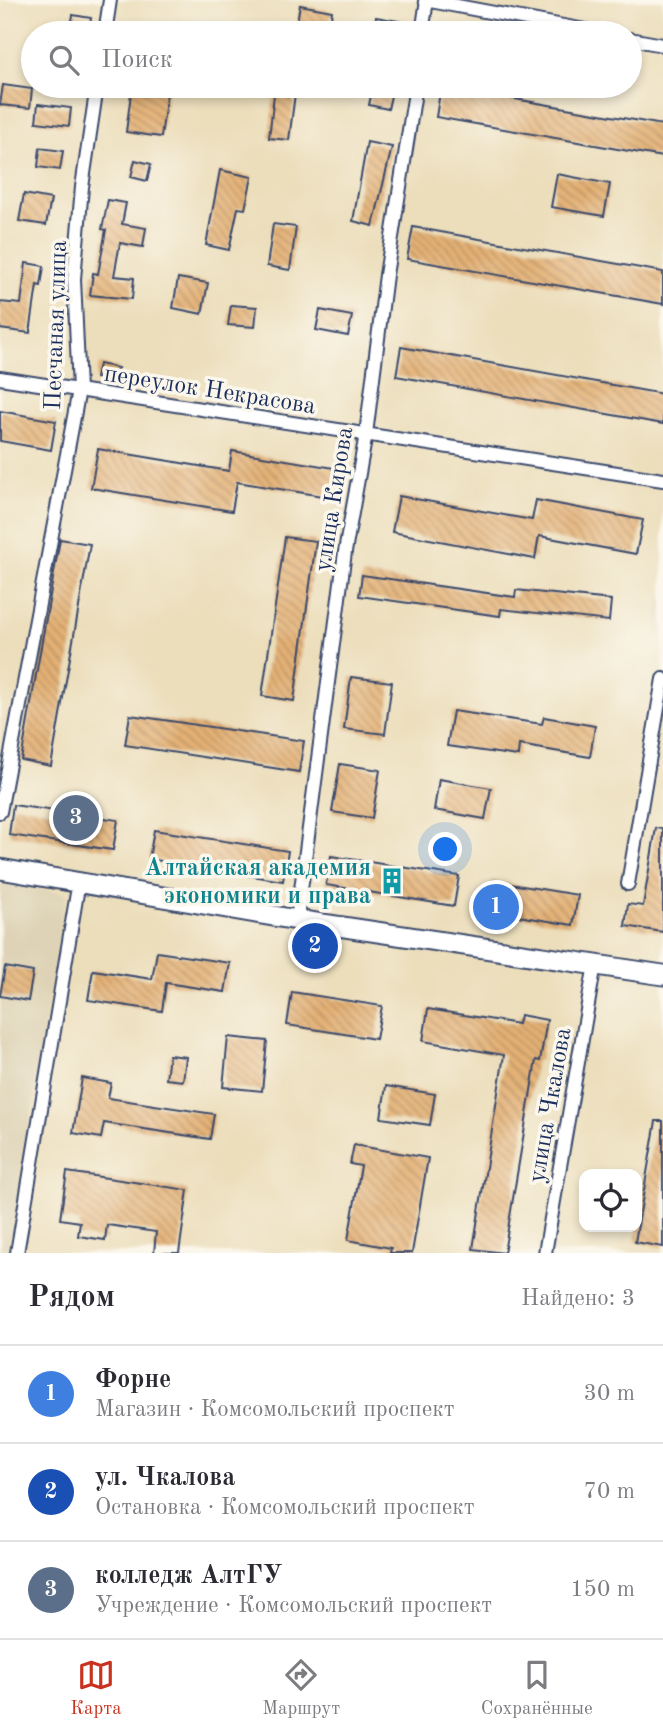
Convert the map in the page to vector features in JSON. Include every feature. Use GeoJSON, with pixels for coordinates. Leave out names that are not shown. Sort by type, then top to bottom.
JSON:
{"type":"FeatureCollection","features":[{"type":"Feature","properties":{"kind":"main road"},"geometry":{"type":"LineString","coordinates":[[0,869],[297,919],[663,975]]}},
{"type":"Feature","properties":{"kind":"street"},"geometry":{"type":"LineString","coordinates":[[107,21],[110,0]]}},
{"type":"Feature","properties":{"kind":"street"},"geometry":{"type":"LineString","coordinates":[[423,21],[426,0],[537,21]]}},
{"type":"Feature","properties":{"kind":"street"},"geometry":{"type":"LineString","coordinates":[[642,41],[663,45]]}},
{"type":"Feature","properties":{"kind":"street","name":"Песчаная улица"},"geometry":{"type":"LineString","coordinates":[[0,812],[79,390],[74,279],[82,187],[95,98]]}},
{"type":"Feature","properties":{"kind":"street","name":"улица Кирова"},"geometry":{"type":"LineString","coordinates":[[297,919],[345,552],[366,434],[386,275],[414,98]]}},
{"type":"Feature","properties":{"kind":"street","name":"переулок Некрасова"},"geometry":{"type":"LineString","coordinates":[[0,378],[663,480]]}},
{"type":"Feature","properties":{"kind":"street"},"geometry":{"type":"LineString","coordinates":[[628,884],[663,679]]}},
{"type":"Feature","properties":{"kind":"street"},"geometry":{"type":"LineString","coordinates":[[17,1253],[79,881]]}},
{"type":"Feature","properties":{"kind":"street","name":"улица Чкалова"},"geometry":{"type":"LineString","coordinates":[[545,1253],[595,964]]}},
{"type":"Feature","properties":{"kind":"shaded area"},"geometry":{"type":"Polygon","coordinates":[[[663,586],[663,638],[654,636],[663,586]]]}},
{"type":"Feature","properties":{"kind":"shaded area"},"geometry":{"type":"Polygon","coordinates":[[[0,884],[66,893],[9,1253],[0,1253],[0,884]]]}},
{"type":"Feature","properties":{"kind":"building"},"geometry":{"type":"Polygon","coordinates":[[[300,5],[332,11],[331,21],[297,21],[300,5]]]}},
{"type":"Feature","properties":{"kind":"building"},"geometry":{"type":"Polygon","coordinates":[[[73,15],[91,18],[91,21],[72,21],[73,15]]]}},
{"type":"Feature","properties":{"kind":"building"},"geometry":{"type":"Polygon","coordinates":[[[376,17],[398,21],[375,21],[376,17]]]}},
{"type":"Feature","properties":{"kind":"building"},"geometry":{"type":"Polygon","coordinates":[[[3,85],[21,87],[21,98],[31,98],[30,108],[0,105],[3,85]]]}},
{"type":"Feature","properties":{"kind":"building"},"geometry":{"type":"Polygon","coordinates":[[[130,98],[166,98],[161,137],[126,132],[130,98]]]}},
{"type":"Feature","properties":{"kind":"building"},"geometry":{"type":"Polygon","coordinates":[[[274,98],[294,98],[289,140],[269,138],[274,98]]]}},
{"type":"Feature","properties":{"kind":"building"},"geometry":{"type":"Polygon","coordinates":[[[370,98],[390,98],[388,109],[369,105],[370,98]]]}},
{"type":"Feature","properties":{"kind":"building"},"geometry":{"type":"Polygon","coordinates":[[[439,98],[509,98],[663,125],[663,157],[436,117],[439,98]]]}},
{"type":"Feature","properties":{"kind":"building"},"geometry":{"type":"Polygon","coordinates":[[[38,104],[71,108],[69,126],[36,122],[38,104]]]}},
{"type":"Feature","properties":{"kind":"building"},"geometry":{"type":"Polygon","coordinates":[[[367,142],[392,147],[373,226],[353,221],[367,142]]]}},
{"type":"Feature","properties":{"kind":"building"},"geometry":{"type":"Polygon","coordinates":[[[40,148],[63,151],[60,170],[38,167],[40,148]]]}},
{"type":"Feature","properties":{"kind":"building"},"geometry":{"type":"Polygon","coordinates":[[[135,160],[151,164],[147,181],[131,177],[135,160]]]}},
{"type":"Feature","properties":{"kind":"building"},"geometry":{"type":"Polygon","coordinates":[[[220,170],[252,177],[245,209],[238,208],[229,250],[206,245],[220,170]]]}},
{"type":"Feature","properties":{"kind":"building"},"geometry":{"type":"Polygon","coordinates":[[[557,174],[610,184],[604,216],[551,207],[557,174]]]}},
{"type":"Feature","properties":{"kind":"building"},"geometry":{"type":"Polygon","coordinates":[[[24,194],[51,199],[46,225],[19,221],[24,194]]]}},
{"type":"Feature","properties":{"kind":"building"},"geometry":{"type":"Polygon","coordinates":[[[108,200],[126,203],[122,224],[146,228],[143,247],[120,243],[114,276],[134,278],[132,299],[90,295],[93,273],[98,274],[108,200]]]}},
{"type":"Feature","properties":{"kind":"building"},"geometry":{"type":"Polygon","coordinates":[[[273,224],[296,227],[290,270],[267,266],[273,224]]]}},
{"type":"Feature","properties":{"kind":"building"},"geometry":{"type":"Polygon","coordinates":[[[413,227],[663,272],[663,304],[407,259],[413,227]]]}},
{"type":"Feature","properties":{"kind":"building"},"geometry":{"type":"Polygon","coordinates":[[[26,263],[44,266],[41,286],[37,285],[30,333],[0,329],[0,302],[21,304],[26,263]]]}},
{"type":"Feature","properties":{"kind":"building"},"geometry":{"type":"Polygon","coordinates":[[[178,278],[208,283],[202,314],[173,308],[178,278]]]}},
{"type":"Feature","properties":{"kind":"building"},"geometry":{"type":"Polygon","coordinates":[[[231,305],[257,307],[255,327],[228,325],[231,305]]]}},
{"type":"Feature","properties":{"kind":"building"},"geometry":{"type":"Polygon","coordinates":[[[320,310],[352,316],[348,336],[316,330],[320,310]]]}},
{"type":"Feature","properties":{"kind":"building"},"geometry":{"type":"Polygon","coordinates":[[[401,347],[663,394],[663,424],[396,376],[401,347]]]}},
{"type":"Feature","properties":{"kind":"building"},"geometry":{"type":"Polygon","coordinates":[[[99,364],[118,368],[115,382],[96,378],[99,364]]]}},
{"type":"Feature","properties":{"kind":"building"},"geometry":{"type":"Polygon","coordinates":[[[0,411],[56,421],[51,450],[0,441],[0,411]]]}},
{"type":"Feature","properties":{"kind":"building"},"geometry":{"type":"Polygon","coordinates":[[[98,449],[229,471],[232,451],[340,469],[335,498],[237,482],[232,511],[91,488],[98,449]]]}},
{"type":"Feature","properties":{"kind":"building"},"geometry":{"type":"Polygon","coordinates":[[[399,496],[532,520],[536,500],[643,520],[636,554],[539,536],[535,559],[392,532],[399,496]]]}},
{"type":"Feature","properties":{"kind":"building"},"geometry":{"type":"Polygon","coordinates":[[[285,537],[316,541],[294,701],[262,696],[285,537]]]}},
{"type":"Feature","properties":{"kind":"building"},"geometry":{"type":"Polygon","coordinates":[[[60,539],[90,544],[51,766],[21,760],[60,539]]]}},
{"type":"Feature","properties":{"kind":"building"},"geometry":{"type":"Polygon","coordinates":[[[362,575],[515,597],[516,590],[611,600],[609,621],[501,609],[500,616],[359,596],[362,575]]]}},
{"type":"Feature","properties":{"kind":"building"},"geometry":{"type":"Polygon","coordinates":[[[351,677],[392,682],[385,734],[344,729],[351,677]]]}},
{"type":"Feature","properties":{"kind":"building"},"geometry":{"type":"Polygon","coordinates":[[[453,711],[542,724],[544,717],[595,726],[590,757],[519,745],[518,756],[447,746],[453,711]]]}},
{"type":"Feature","properties":{"kind":"building"},"geometry":{"type":"Polygon","coordinates":[[[130,715],[304,741],[299,772],[125,745],[130,715]]]}},
{"type":"Feature","properties":{"kind":"building"},"geometry":{"type":"Polygon","coordinates":[[[340,764],[380,770],[372,818],[332,812],[340,764]]]}},
{"type":"Feature","properties":{"kind":"building"},"geometry":{"type":"Polygon","coordinates":[[[439,779],[491,788],[485,819],[434,810],[439,779]]]}},
{"type":"Feature","properties":{"kind":"building"},"geometry":{"type":"Polygon","coordinates":[[[13,805],[118,820],[113,850],[9,835],[13,805]]]}},
{"type":"Feature","properties":{"kind":"building"},"geometry":{"type":"Polygon","coordinates":[[[656,828],[663,829],[663,932],[625,926],[628,904],[643,906],[656,828]]]}},
{"type":"Feature","properties":{"kind":"building"},"geometry":{"type":"Polygon","coordinates":[[[154,830],[288,851],[283,881],[149,859],[154,830]]]}},
{"type":"Feature","properties":{"kind":"building","name":"Алтайская академия экономики и права"},"geometry":{"type":"Polygon","coordinates":[[[331,856],[459,876],[454,906],[326,885],[331,856]]]}},
{"type":"Feature","properties":{"kind":"building"},"geometry":{"type":"Polygon","coordinates":[[[492,881],[578,895],[573,925],[488,911],[492,881]]]}},
{"type":"Feature","properties":{"kind":"building"},"geometry":{"type":"Polygon","coordinates":[[[157,952],[230,963],[225,992],[166,983],[162,1011],[88,1000],[93,970],[152,979],[157,952]]]}},
{"type":"Feature","properties":{"kind":"building"},"geometry":{"type":"Polygon","coordinates":[[[5,967],[33,972],[28,1001],[0,996],[5,967]]]}},
{"type":"Feature","properties":{"kind":"building"},"geometry":{"type":"Polygon","coordinates":[[[292,992],[382,1006],[376,1039],[287,1025],[292,992]]]}},
{"type":"Feature","properties":{"kind":"building"},"geometry":{"type":"Polygon","coordinates":[[[428,1009],[518,1024],[520,1015],[547,1020],[540,1061],[536,1060],[504,1253],[473,1249],[504,1055],[423,1041],[428,1009]]]}},
{"type":"Feature","properties":{"kind":"building"},"geometry":{"type":"Polygon","coordinates":[[[228,1037],[267,1041],[262,1091],[223,1087],[228,1037]]]}},
{"type":"Feature","properties":{"kind":"building"},"geometry":{"type":"Polygon","coordinates":[[[169,1055],[186,1057],[183,1081],[166,1079],[169,1055]]]}},
{"type":"Feature","properties":{"kind":"building"},"geometry":{"type":"Polygon","coordinates":[[[82,1078],[111,1083],[108,1098],[214,1114],[210,1139],[104,1123],[101,1138],[73,1133],[82,1078]]]}},
{"type":"Feature","properties":{"kind":"building"},"geometry":{"type":"Polygon","coordinates":[[[386,1086],[435,1094],[430,1125],[381,1118],[386,1086]]]}},
{"type":"Feature","properties":{"kind":"building"},"geometry":{"type":"Polygon","coordinates":[[[656,1121],[663,1121],[663,1247],[635,1242],[637,1232],[642,1232],[642,1202],[656,1121]]]}},
{"type":"Feature","properties":{"kind":"building"},"geometry":{"type":"Polygon","coordinates":[[[354,1145],[428,1158],[412,1253],[390,1253],[391,1248],[348,1240],[361,1166],[350,1164],[354,1145]]]}},
{"type":"Feature","properties":{"kind":"building"},"geometry":{"type":"Polygon","coordinates":[[[67,1172],[188,1190],[179,1253],[154,1253],[156,1232],[107,1225],[105,1240],[78,1236],[80,1222],[60,1219],[67,1172]]]}},
{"type":"Feature","properties":{"kind":"place","name":"колледж АлтГУ"},"geometry":{"type":"Point","coordinates":[76,818]}},
{"type":"Feature","properties":{"kind":"place","name":"Алтайская академия экономики и права"},"geometry":{"type":"Point","coordinates":[392,881]}},
{"type":"Feature","properties":{"kind":"place","name":"Форне"},"geometry":{"type":"Point","coordinates":[496,907]}},
{"type":"Feature","properties":{"kind":"place","name":"ул. Чкалова"},"geometry":{"type":"Point","coordinates":[315,946]}}]}
